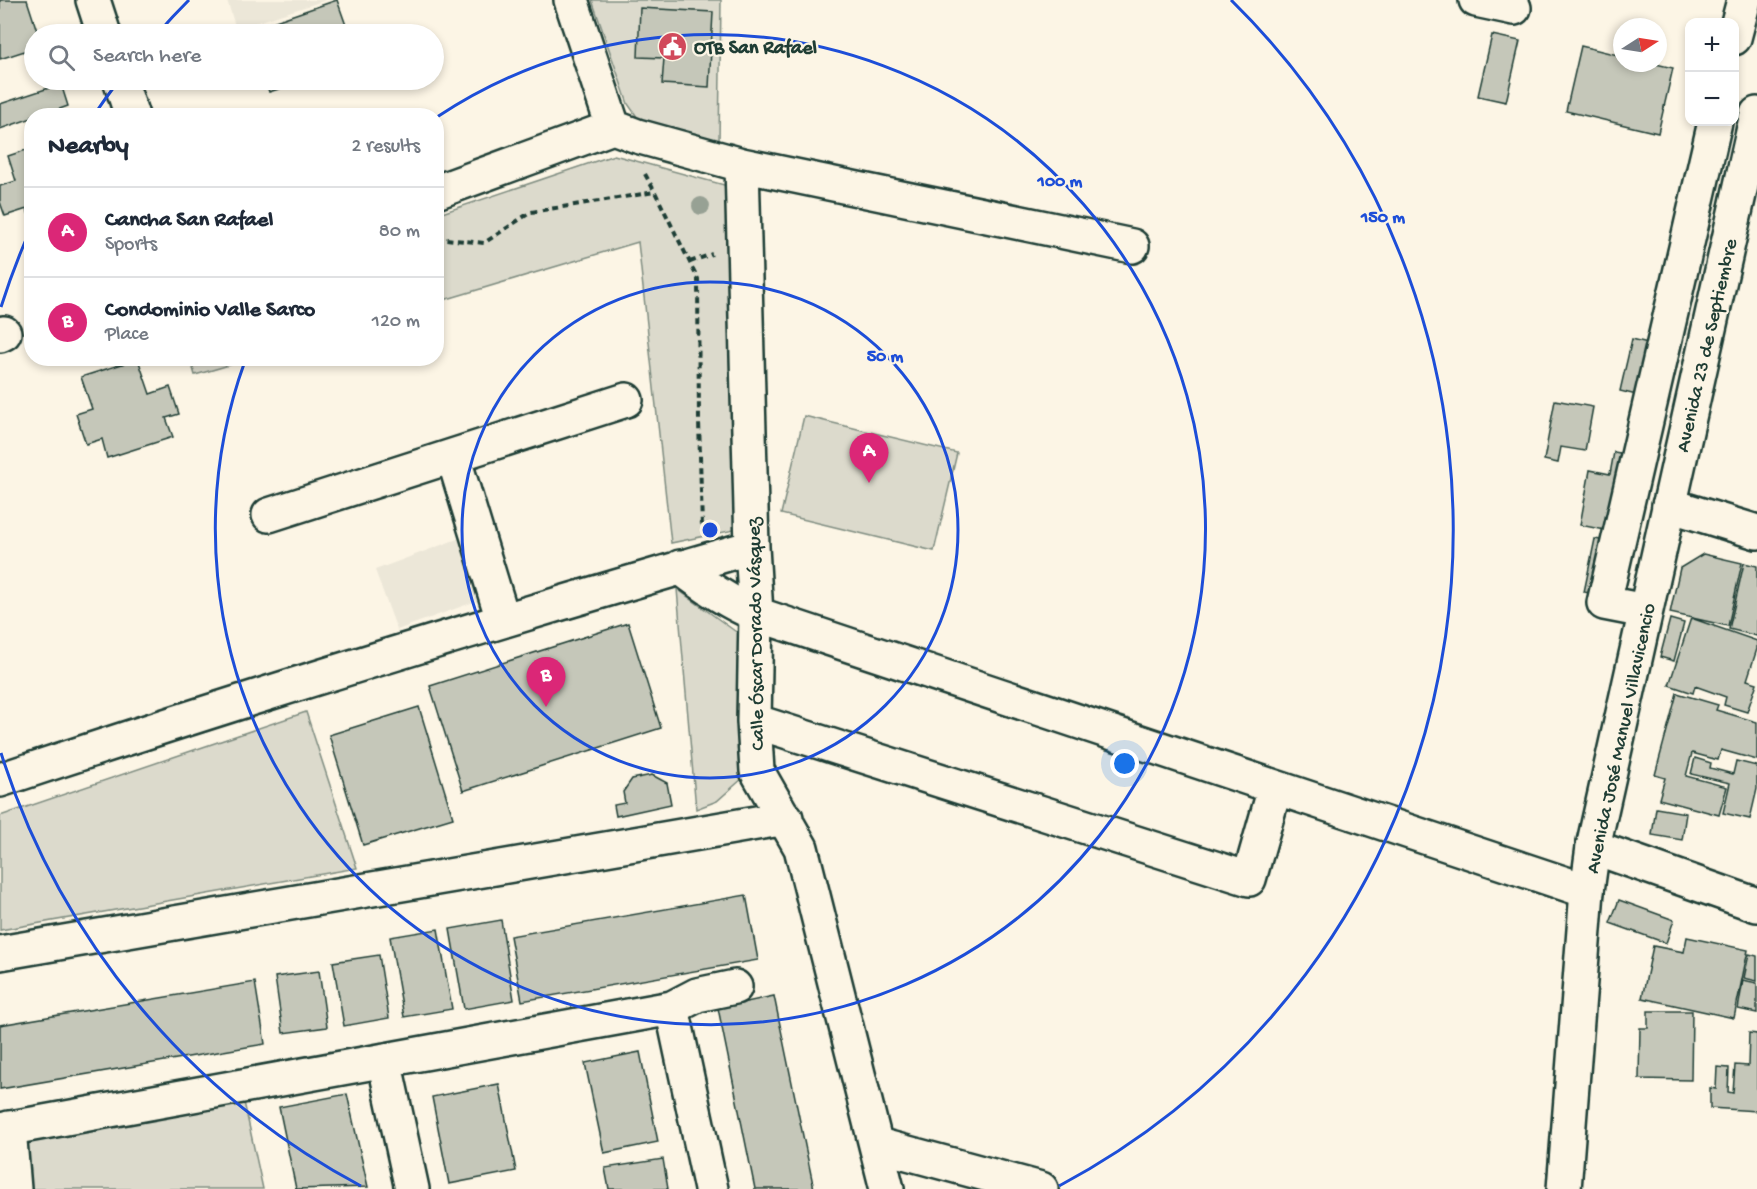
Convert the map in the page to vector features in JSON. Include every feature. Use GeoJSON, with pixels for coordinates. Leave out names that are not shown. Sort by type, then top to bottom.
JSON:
{"type":"FeatureCollection","features":[{"type":"Feature","properties":{"kind":"street"},"geometry":{"type":"LineString","coordinates":[[93,0],[101,24]]}},
{"type":"Feature","properties":{"kind":"street"},"geometry":{"type":"LineString","coordinates":[[571,0],[613,126]]}},
{"type":"Feature","properties":{"kind":"street"},"geometry":{"type":"LineString","coordinates":[[1476,0],[1514,8]]}},
{"type":"Feature","properties":{"kind":"street"},"geometry":{"type":"LineString","coordinates":[[1739,19],[1744,0]]}},
{"type":"Feature","properties":{"kind":"street"},"geometry":{"type":"LineString","coordinates":[[123,90],[129,108]]}},
{"type":"Feature","properties":{"kind":"street","name":"Avenida 23 de Septiembre"},"geometry":{"type":"LineString","coordinates":[[1669,505],[1757,114]]}},
{"type":"Feature","properties":{"kind":"street"},"geometry":{"type":"LineString","coordinates":[[444,189],[613,126],[637,136],[742,165],[1132,246]]}},
{"type":"Feature","properties":{"kind":"street"},"geometry":{"type":"LineString","coordinates":[[1646,611],[1604,603],[1713,126]]}},
{"type":"Feature","properties":{"kind":"street","name":"Calle Óscar Dorado Vásquez"},"geometry":{"type":"LineString","coordinates":[[742,165],[752,547],[756,614],[754,721],[757,771],[786,818],[801,848],[878,1145],[887,1189]]}},
{"type":"Feature","properties":{"kind":"street"},"geometry":{"type":"LineString","coordinates":[[269,515],[626,400]]}},
{"type":"Feature","properties":{"kind":"street"},"geometry":{"type":"LineString","coordinates":[[453,456],[503,620]]}},
{"type":"Feature","properties":{"kind":"street"},"geometry":{"type":"LineString","coordinates":[[1669,505],[1757,532]]}},
{"type":"Feature","properties":{"kind":"street","name":"Avenida José Manuel Villavicencio"},"geometry":{"type":"LineString","coordinates":[[1564,1189],[1587,891],[1593,847],[1669,505]]}},
{"type":"Feature","properties":{"kind":"street"},"geometry":{"type":"LineString","coordinates":[[0,780],[503,620],[752,547]]}},
{"type":"Feature","properties":{"kind":"street"},"geometry":{"type":"LineString","coordinates":[[692,564],[708,589],[756,614],[1587,891]]}},
{"type":"Feature","properties":{"kind":"street"},"geometry":{"type":"LineString","coordinates":[[754,721],[1249,879],[1275,788]]}},
{"type":"Feature","properties":{"kind":"street"},"geometry":{"type":"LineString","coordinates":[[0,953],[786,818]]}},
{"type":"Feature","properties":{"kind":"street"},"geometry":{"type":"LineString","coordinates":[[1593,847],[1757,905]]}},
{"type":"Feature","properties":{"kind":"street"},"geometry":{"type":"LineString","coordinates":[[15,1189],[4,1129],[672,1008],[696,995],[735,987]]}},
{"type":"Feature","properties":{"kind":"street"},"geometry":{"type":"LineString","coordinates":[[672,1008],[711,1189]]}},
{"type":"Feature","properties":{"kind":"street"},"geometry":{"type":"LineString","coordinates":[[384,1060],[412,1189]]}},
{"type":"Feature","properties":{"kind":"street"},"geometry":{"type":"LineString","coordinates":[[878,1145],[1041,1189]]}},
{"type":"Feature","properties":{"kind":"path"},"geometry":{"type":"LineString","coordinates":[[444,239],[483,243],[531,212],[655,192],[698,279],[699,421],[692,564]]}},
{"type":"Feature","properties":{"kind":"shaded area"},"geometry":{"type":"Polygon","coordinates":[[[227,0],[326,0],[252,24],[234,24],[227,0]]]}},
{"type":"Feature","properties":{"kind":"shaded area"},"geometry":{"type":"Polygon","coordinates":[[[592,0],[721,0],[719,142],[640,121],[628,104],[592,0]]]}},
{"type":"Feature","properties":{"kind":"shaded area"},"geometry":{"type":"Polygon","coordinates":[[[614,155],[728,186],[739,529],[671,543],[638,242],[444,300],[444,212],[614,155]]]}},
{"type":"Feature","properties":{"kind":"shaded area"},"geometry":{"type":"Polygon","coordinates":[[[192,366],[226,366],[195,375],[192,366]]]}},
{"type":"Feature","properties":{"kind":"shaded area"},"geometry":{"type":"Polygon","coordinates":[[[804,416],[957,453],[934,551],[781,514],[804,416]]]}},
{"type":"Feature","properties":{"kind":"shaded area"},"geometry":{"type":"Polygon","coordinates":[[[460,538],[482,599],[397,630],[375,570],[460,538]]]}},
{"type":"Feature","properties":{"kind":"shaded area"},"geometry":{"type":"Polygon","coordinates":[[[677,589],[739,634],[736,720],[743,778],[717,801],[696,809],[677,589]]]}},
{"type":"Feature","properties":{"kind":"shaded area"},"geometry":{"type":"Polygon","coordinates":[[[306,712],[357,868],[0,930],[0,816],[306,712]]]}},
{"type":"Feature","properties":{"kind":"shaded area"},"geometry":{"type":"Polygon","coordinates":[[[244,1102],[263,1189],[26,1189],[22,1165],[23,1152],[32,1141],[40,1136],[244,1102]]]}},
{"type":"Feature","properties":{"kind":"building"},"geometry":{"type":"Polygon","coordinates":[[[0,0],[27,0],[35,24],[24,24],[24,51],[0,59],[0,0]]]}},
{"type":"Feature","properties":{"kind":"building"},"geometry":{"type":"Polygon","coordinates":[[[337,0],[346,24],[267,24],[337,0]]]}},
{"type":"Feature","properties":{"kind":"building"},"geometry":{"type":"Polygon","coordinates":[[[640,8],[713,12],[709,87],[662,84],[664,58],[638,57],[640,8]]]}},
{"type":"Feature","properties":{"kind":"building"},"geometry":{"type":"Polygon","coordinates":[[[1492,35],[1520,41],[1506,102],[1478,96],[1492,35]]]}},
{"type":"Feature","properties":{"kind":"building"},"geometry":{"type":"Polygon","coordinates":[[[1581,46],[1613,54],[1613,72],[1667,72],[1667,67],[1673,68],[1658,133],[1566,111],[1581,46]]]}},
{"type":"Feature","properties":{"kind":"building"},"geometry":{"type":"Polygon","coordinates":[[[43,90],[63,90],[68,106],[24,108],[24,121],[0,129],[0,104],[43,90]]]}},
{"type":"Feature","properties":{"kind":"building"},"geometry":{"type":"Polygon","coordinates":[[[24,151],[24,210],[5,216],[0,202],[0,186],[16,181],[8,156],[24,151]]]}},
{"type":"Feature","properties":{"kind":"building"},"geometry":{"type":"Polygon","coordinates":[[[1632,339],[1668,348],[1657,400],[1620,391],[1632,339]]]}},
{"type":"Feature","properties":{"kind":"building"},"geometry":{"type":"Polygon","coordinates":[[[116,366],[140,366],[150,394],[170,387],[179,414],[166,418],[173,437],[107,458],[102,439],[86,444],[76,414],[92,409],[81,377],[116,366]]]}},
{"type":"Feature","properties":{"kind":"building"},"geometry":{"type":"Polygon","coordinates":[[[1555,400],[1593,407],[1585,451],[1561,447],[1558,463],[1544,460],[1555,400]]]}},
{"type":"Feature","properties":{"kind":"building"},"geometry":{"type":"Polygon","coordinates":[[[1614,452],[1649,458],[1635,536],[1580,525],[1590,470],[1610,474],[1614,452]]]}},
{"type":"Feature","properties":{"kind":"building"},"geometry":{"type":"Polygon","coordinates":[[[1595,539],[1621,544],[1610,597],[1584,592],[1595,539]]]}},
{"type":"Feature","properties":{"kind":"building"},"geometry":{"type":"Polygon","coordinates":[[[1703,554],[1742,563],[1728,626],[1670,613],[1680,568],[1703,554]]]}},
{"type":"Feature","properties":{"kind":"building"},"geometry":{"type":"Polygon","coordinates":[[[1744,563],[1757,566],[1757,636],[1729,629],[1744,563]]]}},
{"type":"Feature","properties":{"kind":"building"},"geometry":{"type":"Polygon","coordinates":[[[1691,618],[1757,641],[1757,649],[1747,680],[1757,683],[1747,712],[1724,705],[1726,697],[1695,686],[1693,693],[1669,685],[1691,618]]]}},
{"type":"Feature","properties":{"kind":"building"},"geometry":{"type":"Polygon","coordinates":[[[1670,619],[1684,623],[1674,661],[1660,657],[1670,619]]]}},
{"type":"Feature","properties":{"kind":"building"},"geometry":{"type":"Polygon","coordinates":[[[628,623],[661,728],[463,791],[430,686],[628,623]]]}},
{"type":"Feature","properties":{"kind":"building"},"geometry":{"type":"Polygon","coordinates":[[[1677,693],[1718,705],[1716,710],[1757,722],[1757,760],[1721,750],[1718,760],[1692,753],[1686,776],[1727,787],[1719,815],[1659,799],[1665,778],[1655,775],[1677,693]]]}},
{"type":"Feature","properties":{"kind":"building"},"geometry":{"type":"Polygon","coordinates":[[[419,707],[453,818],[363,845],[329,735],[419,707]]]}},
{"type":"Feature","properties":{"kind":"building"},"geometry":{"type":"Polygon","coordinates":[[[1695,758],[1711,763],[1710,768],[1733,774],[1736,761],[1757,766],[1757,789],[1750,819],[1723,813],[1730,783],[1691,774],[1695,758]]]}},
{"type":"Feature","properties":{"kind":"building"},"geometry":{"type":"Polygon","coordinates":[[[652,775],[667,783],[671,804],[616,816],[614,805],[625,803],[623,792],[632,779],[652,775]]]}},
{"type":"Feature","properties":{"kind":"building"},"geometry":{"type":"Polygon","coordinates":[[[1656,808],[1686,813],[1682,840],[1652,835],[1656,808]]]}},
{"type":"Feature","properties":{"kind":"building"},"geometry":{"type":"Polygon","coordinates":[[[746,895],[758,960],[522,1001],[510,936],[746,895]]]}},
{"type":"Feature","properties":{"kind":"building"},"geometry":{"type":"Polygon","coordinates":[[[1619,900],[1674,920],[1666,943],[1610,923],[1619,900]]]}},
{"type":"Feature","properties":{"kind":"building"},"geometry":{"type":"Polygon","coordinates":[[[501,920],[514,1000],[464,1009],[450,929],[501,920]]]}},
{"type":"Feature","properties":{"kind":"building"},"geometry":{"type":"Polygon","coordinates":[[[438,929],[452,1009],[404,1017],[390,937],[438,929]]]}},
{"type":"Feature","properties":{"kind":"building"},"geometry":{"type":"Polygon","coordinates":[[[1687,937],[1748,950],[1734,1018],[1642,998],[1653,946],[1684,952],[1687,937]]]}},
{"type":"Feature","properties":{"kind":"building"},"geometry":{"type":"Polygon","coordinates":[[[1749,954],[1757,956],[1757,981],[1744,978],[1749,954]]]}},
{"type":"Feature","properties":{"kind":"building"},"geometry":{"type":"Polygon","coordinates":[[[379,955],[389,1018],[344,1026],[333,962],[379,955]]]}},
{"type":"Feature","properties":{"kind":"building"},"geometry":{"type":"Polygon","coordinates":[[[319,971],[327,1027],[283,1033],[275,977],[319,971]]]}},
{"type":"Feature","properties":{"kind":"building"},"geometry":{"type":"Polygon","coordinates":[[[1743,980],[1757,983],[1757,1013],[1738,1009],[1743,980]]]}},
{"type":"Feature","properties":{"kind":"building"},"geometry":{"type":"Polygon","coordinates":[[[255,982],[265,1044],[0,1089],[0,1025],[255,982]]]}},
{"type":"Feature","properties":{"kind":"building"},"geometry":{"type":"Polygon","coordinates":[[[774,996],[814,1189],[755,1189],[718,1008],[774,996]]]}},
{"type":"Feature","properties":{"kind":"building"},"geometry":{"type":"Polygon","coordinates":[[[1648,1011],[1692,1011],[1691,1080],[1639,1079],[1640,1028],[1648,1028],[1648,1011]]]}},
{"type":"Feature","properties":{"kind":"building"},"geometry":{"type":"Polygon","coordinates":[[[1749,1033],[1757,1034],[1757,1111],[1710,1108],[1710,1088],[1716,1089],[1717,1067],[1729,1068],[1728,1092],[1733,1093],[1735,1065],[1748,1066],[1749,1033]]]}},
{"type":"Feature","properties":{"kind":"building"},"geometry":{"type":"Polygon","coordinates":[[[640,1052],[658,1142],[604,1153],[585,1063],[640,1052]]]}},
{"type":"Feature","properties":{"kind":"building"},"geometry":{"type":"Polygon","coordinates":[[[499,1084],[516,1171],[449,1184],[432,1097],[499,1084]]]}},
{"type":"Feature","properties":{"kind":"building"},"geometry":{"type":"Polygon","coordinates":[[[347,1094],[368,1187],[296,1189],[279,1107],[347,1094]]]}},
{"type":"Feature","properties":{"kind":"building"},"geometry":{"type":"Polygon","coordinates":[[[663,1159],[668,1189],[609,1189],[605,1168],[663,1159]]]}},
{"type":"Feature","properties":{"kind":"place","name":"OTB San Rafael"},"geometry":{"type":"Point","coordinates":[673,46]}},
{"type":"Feature","properties":{"kind":"place","name":"Cancha San Rafael"},"geometry":{"type":"Point","coordinates":[869,483]}},
{"type":"Feature","properties":{"kind":"place","name":"Condominio Valle Sarco"},"geometry":{"type":"Point","coordinates":[546,707]}}]}
